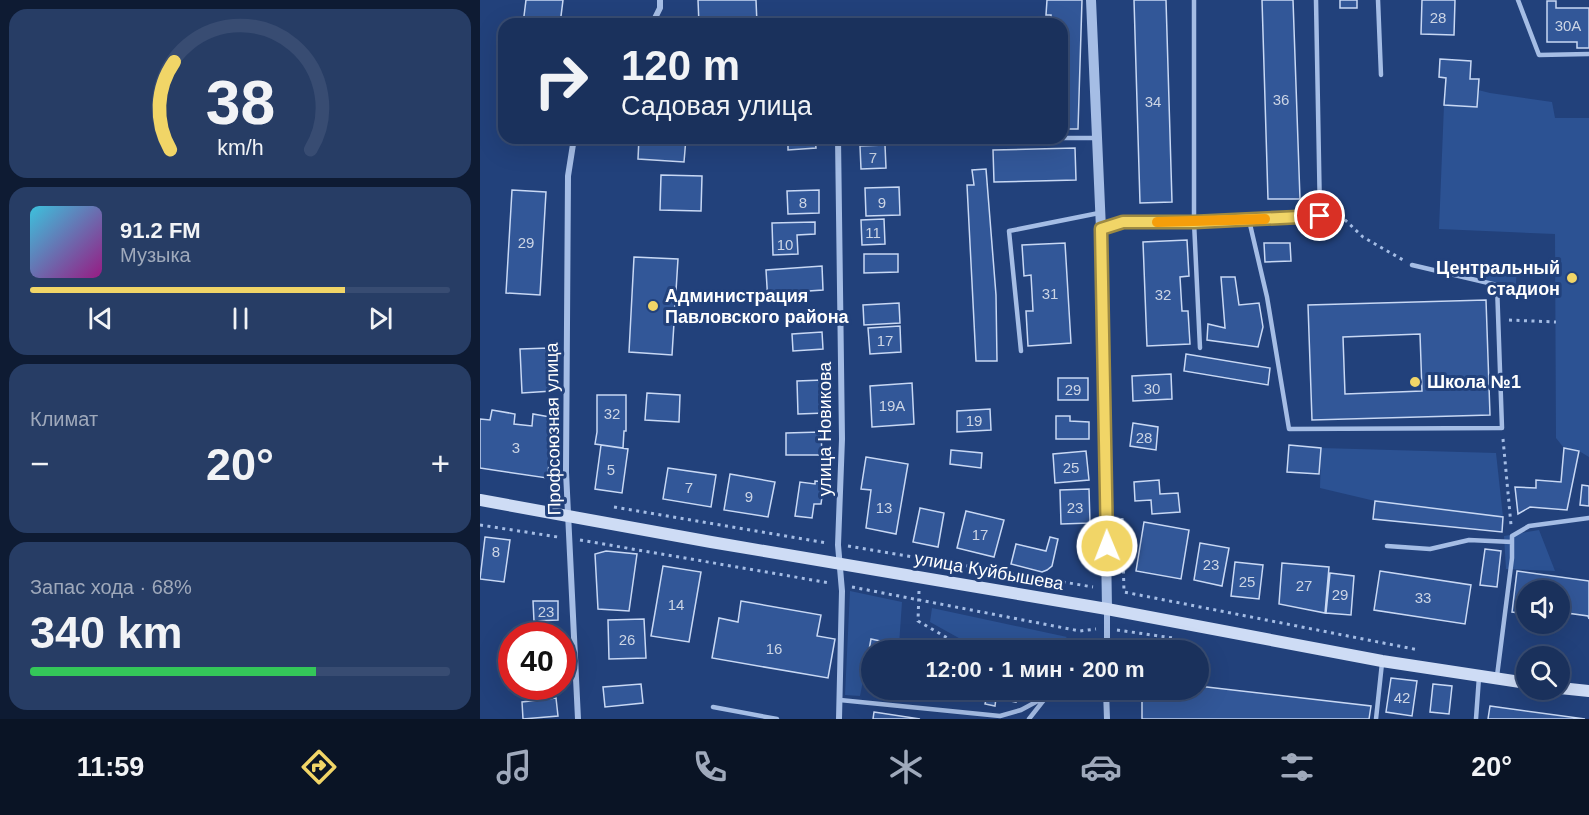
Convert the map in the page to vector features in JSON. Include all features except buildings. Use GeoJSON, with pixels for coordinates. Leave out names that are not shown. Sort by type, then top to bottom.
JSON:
{"type":"FeatureCollection","features":[{"type":"Feature","properties":{"kind":"main road","name":"улица Куйбышева"},"geometry":{"type":"LineString","coordinates":[[480,500],[711,542],[1107,609],[1382,661],[1516,682]]}},
{"type":"Feature","properties":{"kind":"main road"},"geometry":{"type":"LineString","coordinates":[[1570,692],[1589,691]]}},
{"type":"Feature","properties":{"kind":"street"},"geometry":{"type":"LineString","coordinates":[[655,18],[660,8],[660,0]]}},
{"type":"Feature","properties":{"kind":"street"},"geometry":{"type":"LineString","coordinates":[[1091,0],[1101,229],[1107,640]]}},
{"type":"Feature","properties":{"kind":"street","name":"Профсоюзная улица"},"geometry":{"type":"LineString","coordinates":[[573,144],[568,176],[566,472],[578,719]]}},
{"type":"Feature","properties":{"kind":"street","name":"улица Новикова"},"geometry":{"type":"LineString","coordinates":[[838,144],[842,439],[838,544],[842,585],[839,719]]}},
{"type":"Feature","properties":{"kind":"street"},"geometry":{"type":"LineString","coordinates":[[1101,229],[1123,222],[1194,222],[1320,216]]}},
{"type":"Feature","properties":{"kind":"street"},"geometry":{"type":"LineString","coordinates":[[1106,700],[1107,719]]}},
{"type":"Feature","properties":{"kind":"lane"},"geometry":{"type":"LineString","coordinates":[[1194,0],[1194,222],[1200,348]]}},
{"type":"Feature","properties":{"kind":"lane"},"geometry":{"type":"LineString","coordinates":[[1316,0],[1320,216]]}},
{"type":"Feature","properties":{"kind":"lane"},"geometry":{"type":"LineString","coordinates":[[1378,0],[1381,75]]}},
{"type":"Feature","properties":{"kind":"lane"},"geometry":{"type":"LineString","coordinates":[[1518,0],[1539,55],[1589,54]]}},
{"type":"Feature","properties":{"kind":"lane"},"geometry":{"type":"LineString","coordinates":[[1068,138],[1096,138]]}},
{"type":"Feature","properties":{"kind":"lane"},"geometry":{"type":"LineString","coordinates":[[1021,351],[1009,231],[1099,213]]}},
{"type":"Feature","properties":{"kind":"lane"},"geometry":{"type":"LineString","coordinates":[[1249,220],[1267,297],[1289,429],[1502,428],[1497,285],[1412,265]]}},
{"type":"Feature","properties":{"kind":"lane"},"geometry":{"type":"LineString","coordinates":[[1387,546],[1430,549],[1469,540],[1512,539],[1529,526],[1589,518]]}},
{"type":"Feature","properties":{"kind":"lane"},"geometry":{"type":"LineString","coordinates":[[1497,679],[1512,558],[1512,539]]}},
{"type":"Feature","properties":{"kind":"lane"},"geometry":{"type":"LineString","coordinates":[[1376,719],[1382,661]]}},
{"type":"Feature","properties":{"kind":"lane"},"geometry":{"type":"LineString","coordinates":[[1476,719],[1479,677]]}},
{"type":"Feature","properties":{"kind":"lane"},"geometry":{"type":"LineString","coordinates":[[840,700],[1000,716],[1021,710],[1040,700]]}},
{"type":"Feature","properties":{"kind":"lane"},"geometry":{"type":"LineString","coordinates":[[1029,719],[1044,700]]}},
{"type":"Feature","properties":{"kind":"lane"},"geometry":{"type":"LineString","coordinates":[[713,707],[777,719]]}},
{"type":"Feature","properties":{"kind":"path"},"geometry":{"type":"LineString","coordinates":[[1320,216],[1342,218],[1363,237],[1412,265]]}},
{"type":"Feature","properties":{"kind":"path"},"geometry":{"type":"LineString","coordinates":[[1498,320],[1556,322]]}},
{"type":"Feature","properties":{"kind":"path"},"geometry":{"type":"LineString","coordinates":[[1502,428],[1512,539]]}},
{"type":"Feature","properties":{"kind":"path"},"geometry":{"type":"LineString","coordinates":[[603,506],[1124,592],[1428,652]]}},
{"type":"Feature","properties":{"kind":"path"},"geometry":{"type":"LineString","coordinates":[[1121,510],[1124,592]]}},
{"type":"Feature","properties":{"kind":"path"},"geometry":{"type":"LineString","coordinates":[[480,525],[570,538],[842,585],[1080,631],[1107,628],[1176,639]]}},
{"type":"Feature","properties":{"kind":"path"},"geometry":{"type":"LineString","coordinates":[[919,600],[918,621],[951,640]]}},
{"type":"Feature","properties":{"kind":"shaded area"},"geometry":{"type":"Polygon","coordinates":[[[1478,90],[1552,102],[1555,118],[1589,118],[1589,457],[1579,451],[1564,448],[1556,438],[1555,234],[1439,229],[1444,105],[1477,107],[1478,90]]]}},
{"type":"Feature","properties":{"kind":"shaded area"},"geometry":{"type":"Polygon","coordinates":[[[1485,265],[1517,267],[1515,297],[1486,294],[1485,265]]]}},
{"type":"Feature","properties":{"kind":"shaded area"},"geometry":{"type":"Polygon","coordinates":[[[1321,448],[1496,453],[1503,517],[1375,501],[1320,488],[1321,448]]]}},
{"type":"Feature","properties":{"kind":"shaded area"},"geometry":{"type":"Polygon","coordinates":[[[1539,530],[1555,571],[1506,569],[1504,536],[1539,530]]]}},
{"type":"Feature","properties":{"kind":"shaded area"},"geometry":{"type":"Polygon","coordinates":[[[850,591],[902,602],[899,640],[861,640],[860,696],[845,695],[850,591]]]}},
{"type":"Feature","properties":{"kind":"shaded area"},"geometry":{"type":"Polygon","coordinates":[[[932,608],[1067,637],[1063,640],[962,640],[930,622],[932,608]]]}},
{"type":"Feature","properties":{"kind":"slow traffic"},"geometry":{"type":"LineString","coordinates":[[1157,222],[1265,219]]}},
{"type":"Feature","properties":{"kind":"place","name":"Центральный стадион"},"geometry":{"type":"Point","coordinates":[1572,278]}},
{"type":"Feature","properties":{"kind":"place","name":"Администрация Павловского района"},"geometry":{"type":"Point","coordinates":[653,306]}},
{"type":"Feature","properties":{"kind":"place","name":"Школа №1"},"geometry":{"type":"Point","coordinates":[1415,382]}},
{"type":"Feature","properties":{"kind":"route"},"geometry":{"type":"LineString","coordinates":[[1107,546],[1101,229],[1123,222],[1194,222],[1320,216]]}}]}
